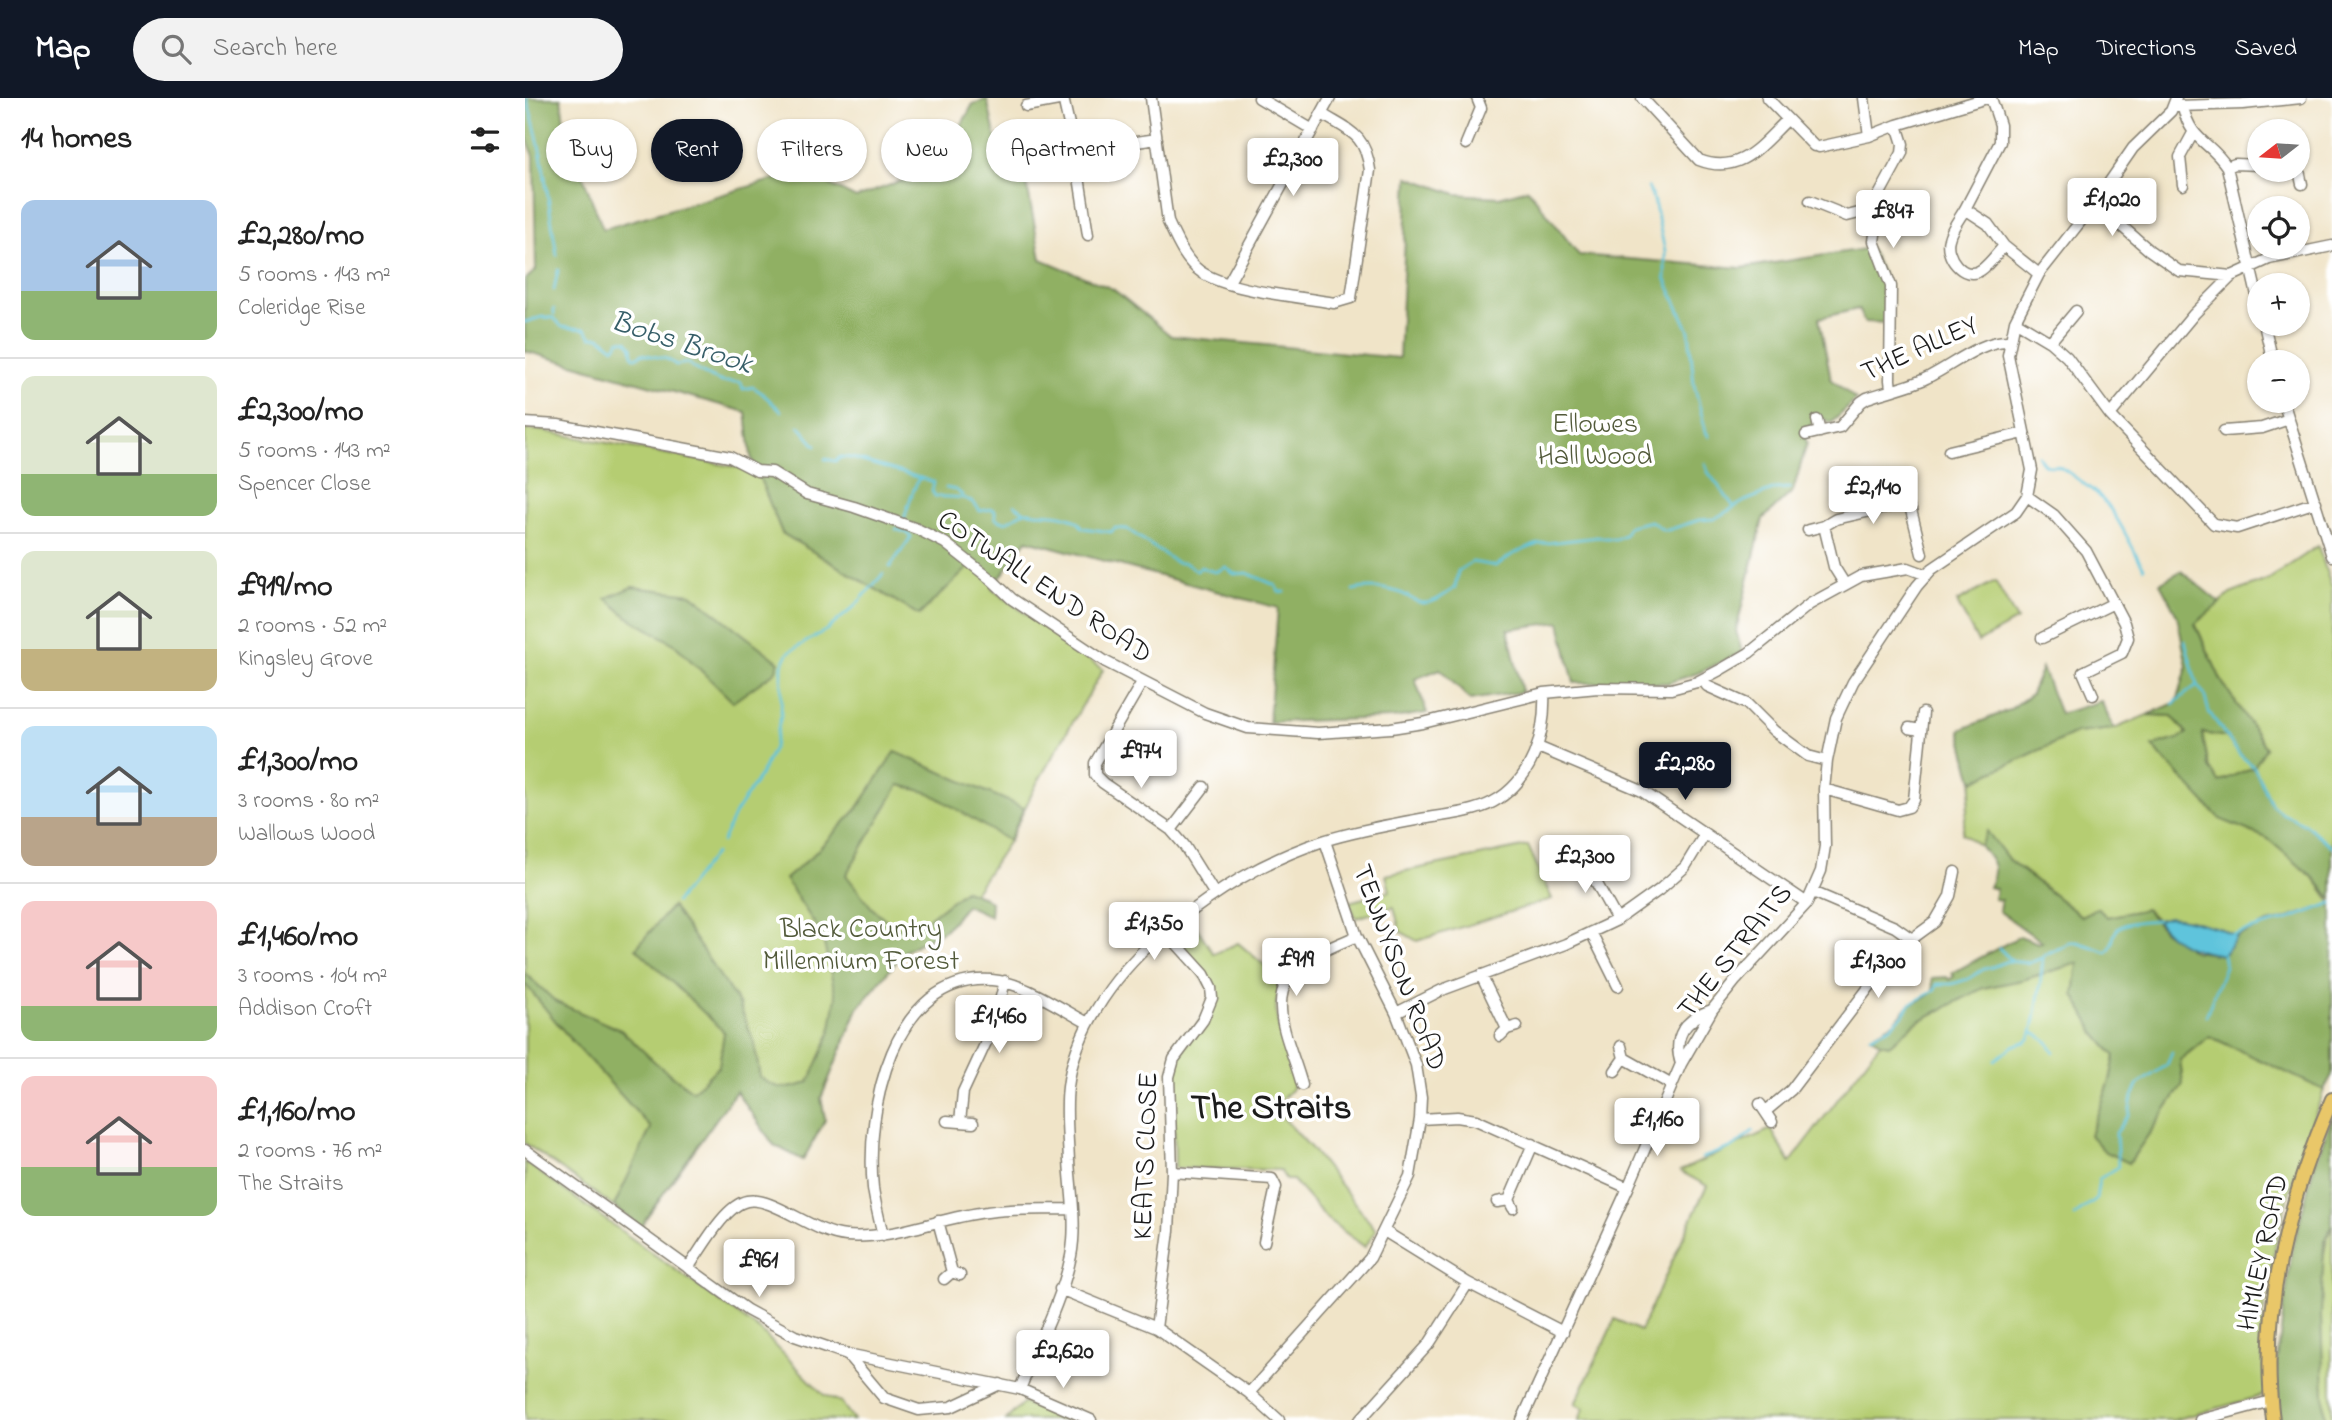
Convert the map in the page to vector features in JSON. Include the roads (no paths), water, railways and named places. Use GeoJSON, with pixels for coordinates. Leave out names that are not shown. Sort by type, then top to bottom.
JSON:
{"type":"FeatureCollection","features":[{"type":"Feature","properties":{"kind":"main road","name":"HIMLEY ROAD"},"geometry":{"type":"LineString","coordinates":[[2273,1420],[2269,1335],[2282,1260],[2297,1193],[2332,1099]]}},
{"type":"Feature","properties":{"kind":"street"},"geometry":{"type":"LineString","coordinates":[[1026,107],[1063,98],[1068,119]]}},
{"type":"Feature","properties":{"kind":"street"},"geometry":{"type":"LineString","coordinates":[[1151,98],[1168,222],[1176,241],[1200,271],[1229,284],[1335,303],[1352,298],[1370,170],[1359,137],[1322,114]]}},
{"type":"Feature","properties":{"kind":"street"},"geometry":{"type":"LineString","coordinates":[[1259,98],[1313,130]]}},
{"type":"Feature","properties":{"kind":"street"},"geometry":{"type":"LineString","coordinates":[[1229,284],[1330,98]]}},
{"type":"Feature","properties":{"kind":"street"},"geometry":{"type":"LineString","coordinates":[[1466,144],[1481,108],[1477,98]]}},
{"type":"Feature","properties":{"kind":"street"},"geometry":{"type":"LineString","coordinates":[[1642,98],[1699,160],[1711,164],[1729,164],[1747,159],[1787,120]]}},
{"type":"Feature","properties":{"kind":"street"},"geometry":{"type":"LineString","coordinates":[[1767,98],[1817,146],[1869,136],[1963,102],[1989,98],[2000,125],[2000,142],[1948,240],[1950,256],[1958,267],[1969,272],[1979,271],[2004,246]]}},
{"type":"Feature","properties":{"kind":"street"},"geometry":{"type":"LineString","coordinates":[[1864,98],[1869,136]]}},
{"type":"Feature","properties":{"kind":"street"},"geometry":{"type":"LineString","coordinates":[[2093,695],[2083,672],[2122,653],[2128,638],[2124,623],[2086,551],[2054,515],[2027,496],[2032,470],[2009,362],[2009,341],[2014,321],[2039,274],[2095,203],[2133,148],[2178,103],[2301,98]]}},
{"type":"Feature","properties":{"kind":"street"},"geometry":{"type":"LineString","coordinates":[[2178,103],[2193,133],[2221,158],[2227,167],[2252,273]]}},
{"type":"Feature","properties":{"kind":"street"},"geometry":{"type":"LineString","coordinates":[[1891,389],[1891,286],[1874,241],[1876,228],[1871,210],[1902,153],[1903,144],[1897,125]]}},
{"type":"Feature","properties":{"kind":"street"},"geometry":{"type":"LineString","coordinates":[[2183,185],[2180,157],[2193,133]]}},
{"type":"Feature","properties":{"kind":"street"},"geometry":{"type":"LineString","coordinates":[[1140,141],[1157,139]]}},
{"type":"Feature","properties":{"kind":"street"},"geometry":{"type":"LineString","coordinates":[[2227,167],[2247,164]]}},
{"type":"Feature","properties":{"kind":"street"},"geometry":{"type":"LineString","coordinates":[[1080,182],[1088,235]]}},
{"type":"Feature","properties":{"kind":"street"},"geometry":{"type":"LineString","coordinates":[[1810,201],[1847,216],[1871,210]]}},
{"type":"Feature","properties":{"kind":"street"},"geometry":{"type":"LineString","coordinates":[[2095,203],[2149,250],[2179,271],[2232,276]]}},
{"type":"Feature","properties":{"kind":"street"},"geometry":{"type":"LineString","coordinates":[[1965,209],[1992,228],[2004,246],[2039,274]]}},
{"type":"Feature","properties":{"kind":"street"},"geometry":{"type":"LineString","coordinates":[[2110,415],[2194,314],[2232,276],[2269,258],[2332,246]]}},
{"type":"Feature","properties":{"kind":"street"},"geometry":{"type":"LineString","coordinates":[[2050,342],[2075,311]]}},
{"type":"Feature","properties":{"kind":"street"},"geometry":{"type":"LineString","coordinates":[[2014,321],[2050,342],[2067,357],[2110,415],[2214,524],[2237,528],[2316,502]]}},
{"type":"Feature","properties":{"kind":"street","name":"THE ALLEY"},"geometry":{"type":"LineString","coordinates":[[1806,436],[1840,426],[1861,401],[1891,389],[1917,383],[1991,342],[2009,341]]}},
{"type":"Feature","properties":{"kind":"street"},"geometry":{"type":"LineString","coordinates":[[2287,413],[2332,556]]}},
{"type":"Feature","properties":{"kind":"street"},"geometry":{"type":"LineString","coordinates":[[2224,431],[2263,428],[2289,419]]}},
{"type":"Feature","properties":{"kind":"street"},"geometry":{"type":"LineString","coordinates":[[1817,420],[1820,432]]}},
{"type":"Feature","properties":{"kind":"street","name":"COTWALL END ROAD"},"geometry":{"type":"LineString","coordinates":[[525,423],[558,425],[730,457],[757,471],[772,472],[807,494],[917,529],[945,543],[1049,626],[1142,682],[1205,713],[1248,728],[1291,732],[1342,731],[1423,723],[1544,693],[1598,688],[1671,689],[1703,680],[1749,653],[1810,604],[1845,583],[1861,576],[1895,568],[1908,568],[1927,575]]}},
{"type":"Feature","properties":{"kind":"street"},"geometry":{"type":"LineString","coordinates":[[1949,452],[2024,433]]}},
{"type":"Feature","properties":{"kind":"street","name":"THE STRAITS"},"geometry":{"type":"LineString","coordinates":[[1522,1420],[1628,1188],[1681,1064],[1712,1010],[1736,979],[1807,903],[1813,892],[1821,871],[1825,846],[1824,789],[1827,761],[1836,718],[1853,682],[1927,575],[1940,562],[1974,543],[2016,512],[2027,496]]}},
{"type":"Feature","properties":{"kind":"street"},"geometry":{"type":"LineString","coordinates":[[1808,530],[1836,519],[1906,503],[1911,510],[1922,554]]}},
{"type":"Feature","properties":{"kind":"street"},"geometry":{"type":"LineString","coordinates":[[1823,526],[1834,566],[1845,583]]}},
{"type":"Feature","properties":{"kind":"street"},"geometry":{"type":"LineString","coordinates":[[2042,638],[2114,603]]}},
{"type":"Feature","properties":{"kind":"street"},"geometry":{"type":"LineString","coordinates":[[1703,680],[1707,687],[1747,704],[1774,731],[1808,756],[1827,761]]}},
{"type":"Feature","properties":{"kind":"street"},"geometry":{"type":"LineString","coordinates":[[1142,682],[1095,763],[1095,775],[1171,830],[1215,893]]}},
{"type":"Feature","properties":{"kind":"street"},"geometry":{"type":"LineString","coordinates":[[1020,1389],[1061,1289],[1071,1255],[1068,1086],[1078,1047],[1089,1023],[1108,994],[1138,956],[1165,931],[1215,893],[1247,873],[1325,841],[1371,828],[1450,814],[1492,803],[1515,785],[1538,747],[1543,728],[1544,693]]}},
{"type":"Feature","properties":{"kind":"street"},"geometry":{"type":"LineString","coordinates":[[1824,789],[1898,810],[1909,807],[1914,800],[1923,713]]}},
{"type":"Feature","properties":{"kind":"street"},"geometry":{"type":"LineString","coordinates":[[1909,728],[1921,730]]}},
{"type":"Feature","properties":{"kind":"street"},"geometry":{"type":"LineString","coordinates":[[1538,747],[1642,791],[1807,903]]}},
{"type":"Feature","properties":{"kind":"street"},"geometry":{"type":"LineString","coordinates":[[1171,830],[1205,786]]}},
{"type":"Feature","properties":{"kind":"street"},"geometry":{"type":"LineString","coordinates":[[1396,1013],[1442,990],[1566,944],[1617,920],[1660,890],[1685,867],[1705,834]]}},
{"type":"Feature","properties":{"kind":"street","name":"TENNYSON ROAD"},"geometry":{"type":"LineString","coordinates":[[1249,1393],[1370,1258],[1410,1176],[1420,1119],[1421,1097],[1416,1065],[1396,1013],[1357,936],[1325,841]]}},
{"type":"Feature","properties":{"kind":"street"},"geometry":{"type":"LineString","coordinates":[[1581,855],[1617,920]]}},
{"type":"Feature","properties":{"kind":"street"},"geometry":{"type":"LineString","coordinates":[[1772,1122],[1763,1107],[1791,1090],[1898,949],[1935,922],[1950,896],[1955,872]]}},
{"type":"Feature","properties":{"kind":"street"},"geometry":{"type":"LineString","coordinates":[[1813,892],[1895,927],[1912,939]]}},
{"type":"Feature","properties":{"kind":"street","name":"KEATS CLOSE"},"geometry":{"type":"LineString","coordinates":[[1156,1328],[1172,1172],[1170,1068],[1210,1008],[1212,995],[1204,974],[1165,931]]}},
{"type":"Feature","properties":{"kind":"street"},"geometry":{"type":"LineString","coordinates":[[1591,932],[1619,987]]}},
{"type":"Feature","properties":{"kind":"street"},"geometry":{"type":"LineString","coordinates":[[1302,1087],[1287,1041],[1280,1008],[1284,987],[1301,964],[1357,936]]}},
{"type":"Feature","properties":{"kind":"street"},"geometry":{"type":"LineString","coordinates":[[1481,975],[1508,1030]]}},
{"type":"Feature","properties":{"kind":"street"},"geometry":{"type":"LineString","coordinates":[[883,1235],[873,1188],[874,1122],[879,1093],[898,1040],[913,1014],[925,1002],[948,987],[978,980],[1005,981],[1089,1023]]}},
{"type":"Feature","properties":{"kind":"street"},"geometry":{"type":"LineString","coordinates":[[960,1122],[963,1092],[994,1025],[1005,981]]}},
{"type":"Feature","properties":{"kind":"street"},"geometry":{"type":"LineString","coordinates":[[1621,1046],[1624,1058],[1672,1085]]}},
{"type":"Feature","properties":{"kind":"street"},"geometry":{"type":"LineString","coordinates":[[1615,1071],[1624,1058]]}},
{"type":"Feature","properties":{"kind":"street"},"geometry":{"type":"LineString","coordinates":[[1420,1119],[1469,1118],[1628,1188]]}},
{"type":"Feature","properties":{"kind":"street"},"geometry":{"type":"LineString","coordinates":[[947,1121],[973,1124]]}},
{"type":"Feature","properties":{"kind":"street"},"geometry":{"type":"LineString","coordinates":[[1497,1202],[1511,1204],[1533,1144]]}},
{"type":"Feature","properties":{"kind":"street"},"geometry":{"type":"LineString","coordinates":[[525,1150],[747,1310],[795,1336],[847,1354],[1020,1389],[1091,1420]]}},
{"type":"Feature","properties":{"kind":"street"},"geometry":{"type":"LineString","coordinates":[[1172,1172],[1272,1180],[1276,1187],[1264,1244]]}},
{"type":"Feature","properties":{"kind":"street"},"geometry":{"type":"LineString","coordinates":[[688,1268],[730,1210],[748,1201],[770,1203],[798,1220],[843,1236],[883,1235],[987,1212],[1072,1209]]}},
{"type":"Feature","properties":{"kind":"street"},"geometry":{"type":"LineString","coordinates":[[938,1221],[952,1275]]}},
{"type":"Feature","properties":{"kind":"street"},"geometry":{"type":"LineString","coordinates":[[1384,1231],[1468,1283],[1563,1332]]}},
{"type":"Feature","properties":{"kind":"street"},"geometry":{"type":"LineString","coordinates":[[1360,1420],[1429,1344],[1468,1283]]}},
{"type":"Feature","properties":{"kind":"street"},"geometry":{"type":"LineString","coordinates":[[1061,1289],[1156,1328],[1249,1393],[1279,1420]]}},
{"type":"Feature","properties":{"kind":"street"},"geometry":{"type":"LineString","coordinates":[[847,1354],[884,1398],[919,1410],[951,1407],[1000,1384]]}},
{"type":"Feature","properties":{"kind":"street"},"geometry":{"type":"LineString","coordinates":[[2200,1420],[2271,1401]]}},
{"type":"Feature","properties":{"kind":"water"},"geometry":{"type":"Polygon","coordinates":[[[2168,917],[2219,928],[2237,936],[2223,955],[2203,951],[2178,941],[2157,920],[2168,917]]]}},
{"type":"Feature","properties":{"kind":"waterway"},"geometry":{"type":"LineString","coordinates":[[526,98],[541,157],[557,255]]}},
{"type":"Feature","properties":{"kind":"waterway"},"geometry":{"type":"LineString","coordinates":[[1648,187],[1654,201],[1665,251],[1665,278],[1689,331],[1694,385],[1709,437]]}},
{"type":"Feature","properties":{"kind":"waterway"},"geometry":{"type":"LineString","coordinates":[[554,290],[558,270]]}},
{"type":"Feature","properties":{"kind":"waterway"},"geometry":{"type":"LineString","coordinates":[[554,309],[554,314]]}},
{"type":"Feature","properties":{"kind":"waterway","name":"Bobs Brook"},"geometry":{"type":"LineString","coordinates":[[525,322],[542,317],[554,318],[562,327],[585,329],[591,337],[600,337],[614,348],[620,340],[627,341],[636,358],[642,354],[667,359],[676,365],[687,363],[722,382],[741,382],[743,389],[753,387],[781,411]]}},
{"type":"Feature","properties":{"kind":"waterway","name":"Bobs Brook"},"geometry":{"type":"LineString","coordinates":[[799,426],[816,446]]}},
{"type":"Feature","properties":{"kind":"waterway","name":"Bobs Brook"},"geometry":{"type":"LineString","coordinates":[[2038,455],[2044,464],[2065,470],[2104,501],[2144,568]]}},
{"type":"Feature","properties":{"kind":"waterway","name":"Bobs Brook"},"geometry":{"type":"LineString","coordinates":[[825,459],[835,461],[841,457],[852,458],[934,482],[932,491],[935,496],[971,501],[980,511],[992,509],[995,511],[995,518],[1004,522],[1027,512],[1068,517],[1083,528],[1111,532],[1115,528],[1127,529],[1177,563],[1185,563],[1197,571],[1200,567],[1215,572],[1226,567],[1234,574],[1247,573],[1275,585],[1279,592],[1285,592]]}},
{"type":"Feature","properties":{"kind":"waterway"},"geometry":{"type":"LineString","coordinates":[[1705,463],[1708,472],[1734,507]]}},
{"type":"Feature","properties":{"kind":"waterway"},"geometry":{"type":"LineString","coordinates":[[913,492],[919,477]]}},
{"type":"Feature","properties":{"kind":"waterway"},"geometry":{"type":"LineString","coordinates":[[946,488],[956,490],[962,495]]}},
{"type":"Feature","properties":{"kind":"waterway","name":"Bobs Brook"},"geometry":{"type":"LineString","coordinates":[[1353,590],[1385,589],[1418,602],[1428,603],[1455,588],[1458,571],[1472,562],[1496,566],[1513,554],[1538,544],[1598,537],[1615,539],[1624,535],[1629,526],[1651,521],[1663,530],[1668,530],[1699,520],[1714,519],[1745,501],[1775,489],[1790,488]]}},
{"type":"Feature","properties":{"kind":"waterway"},"geometry":{"type":"LineString","coordinates":[[904,519],[912,494]]}},
{"type":"Feature","properties":{"kind":"waterway"},"geometry":{"type":"LineString","coordinates":[[1015,505],[1024,511]]}},
{"type":"Feature","properties":{"kind":"waterway"},"geometry":{"type":"LineString","coordinates":[[890,567],[911,537],[896,529]]}},
{"type":"Feature","properties":{"kind":"waterway"},"geometry":{"type":"LineString","coordinates":[[722,842],[735,813],[761,774],[774,747],[781,715],[782,665],[789,652],[828,629],[855,606],[883,574]]}},
{"type":"Feature","properties":{"kind":"waterway","name":"Bobs Brook"},"geometry":{"type":"LineString","coordinates":[[2185,641],[2197,685],[2204,694],[2209,712],[2239,754],[2254,767],[2272,805],[2305,824],[2332,847]]}},
{"type":"Feature","properties":{"kind":"waterway"},"geometry":{"type":"LineString","coordinates":[[2173,704],[2197,685]]}},
{"type":"Feature","properties":{"kind":"waterway"},"geometry":{"type":"LineString","coordinates":[[676,902],[715,853]]}},
{"type":"Feature","properties":{"kind":"waterway"},"geometry":{"type":"LineString","coordinates":[[2231,935],[2292,918],[2332,903]]}},
{"type":"Feature","properties":{"kind":"waterway"},"geometry":{"type":"LineString","coordinates":[[1995,1060],[2013,1046],[2029,1039],[2034,1025],[2043,957],[2069,942],[2107,952],[2119,928],[2135,922],[2157,920]]}},
{"type":"Feature","properties":{"kind":"waterway"},"geometry":{"type":"LineString","coordinates":[[1999,948],[2011,960]]}},
{"type":"Feature","properties":{"kind":"waterway"},"geometry":{"type":"LineString","coordinates":[[2206,1016],[2225,966],[2223,955]]}},
{"type":"Feature","properties":{"kind":"waterway"},"geometry":{"type":"LineString","coordinates":[[1871,1036],[1890,1027],[1910,1004],[1934,991],[1937,984],[1952,984],[1968,979],[1984,969],[2007,961],[2029,963],[2042,958]]}},
{"type":"Feature","properties":{"kind":"waterway"},"geometry":{"type":"LineString","coordinates":[[2034,1033],[2048,1042],[2054,1052]]}},
{"type":"Feature","properties":{"kind":"waterway"},"geometry":{"type":"LineString","coordinates":[[2074,1216],[2096,1199],[2099,1179],[2118,1167],[2116,1133],[2129,1115],[2137,1085],[2167,1065],[2172,1052]]}},
{"type":"Feature","properties":{"kind":"waterway"},"geometry":{"type":"LineString","coordinates":[[1702,1158],[1735,1146],[1753,1131]]}},
{"type":"Feature","properties":{"kind":"district","name":"The Straits"},"geometry":{"type":"Point","coordinates":[1271,1109]}},
{"type":"Feature","properties":{"kind":"park label","name":"Ellowes Hall Wood"},"geometry":{"type":"Point","coordinates":[1595,441]}},
{"type":"Feature","properties":{"kind":"park label","name":"Black Country Millennium Forest"},"geometry":{"type":"Point","coordinates":[861,946]}}]}
